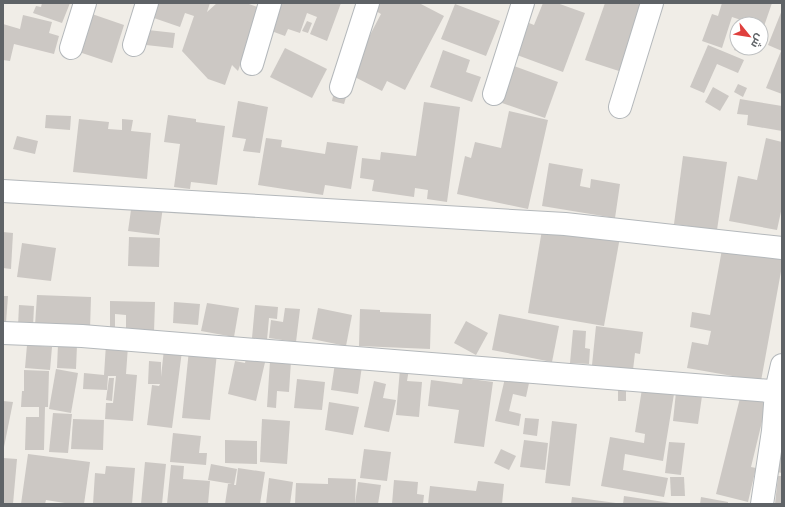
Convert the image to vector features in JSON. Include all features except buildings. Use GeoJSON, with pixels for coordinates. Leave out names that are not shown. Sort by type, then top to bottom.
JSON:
{"type":"FeatureCollection","features":[{"type":"Feature","properties":{"kind":"street"},"geometry":{"type":"LineString","coordinates":[[71,48],[85,3]]}},
{"type":"Feature","properties":{"kind":"street"},"geometry":{"type":"LineString","coordinates":[[134,45],[147,3]]}},
{"type":"Feature","properties":{"kind":"street"},"geometry":{"type":"LineString","coordinates":[[252,64],[270,3]]}},
{"type":"Feature","properties":{"kind":"street"},"geometry":{"type":"LineString","coordinates":[[341,87],[368,3]]}},
{"type":"Feature","properties":{"kind":"street"},"geometry":{"type":"LineString","coordinates":[[494,94],[523,3]]}},
{"type":"Feature","properties":{"kind":"street"},"geometry":{"type":"LineString","coordinates":[[620,107],[652,3]]}},
{"type":"Feature","properties":{"kind":"street"},"geometry":{"type":"LineString","coordinates":[[3,191],[565,224],[782,248]]}},
{"type":"Feature","properties":{"kind":"street"},"geometry":{"type":"LineString","coordinates":[[3,333],[82,336],[779,392]]}},
{"type":"Feature","properties":{"kind":"street"},"geometry":{"type":"LineString","coordinates":[[762,504],[782,365]]}}]}
